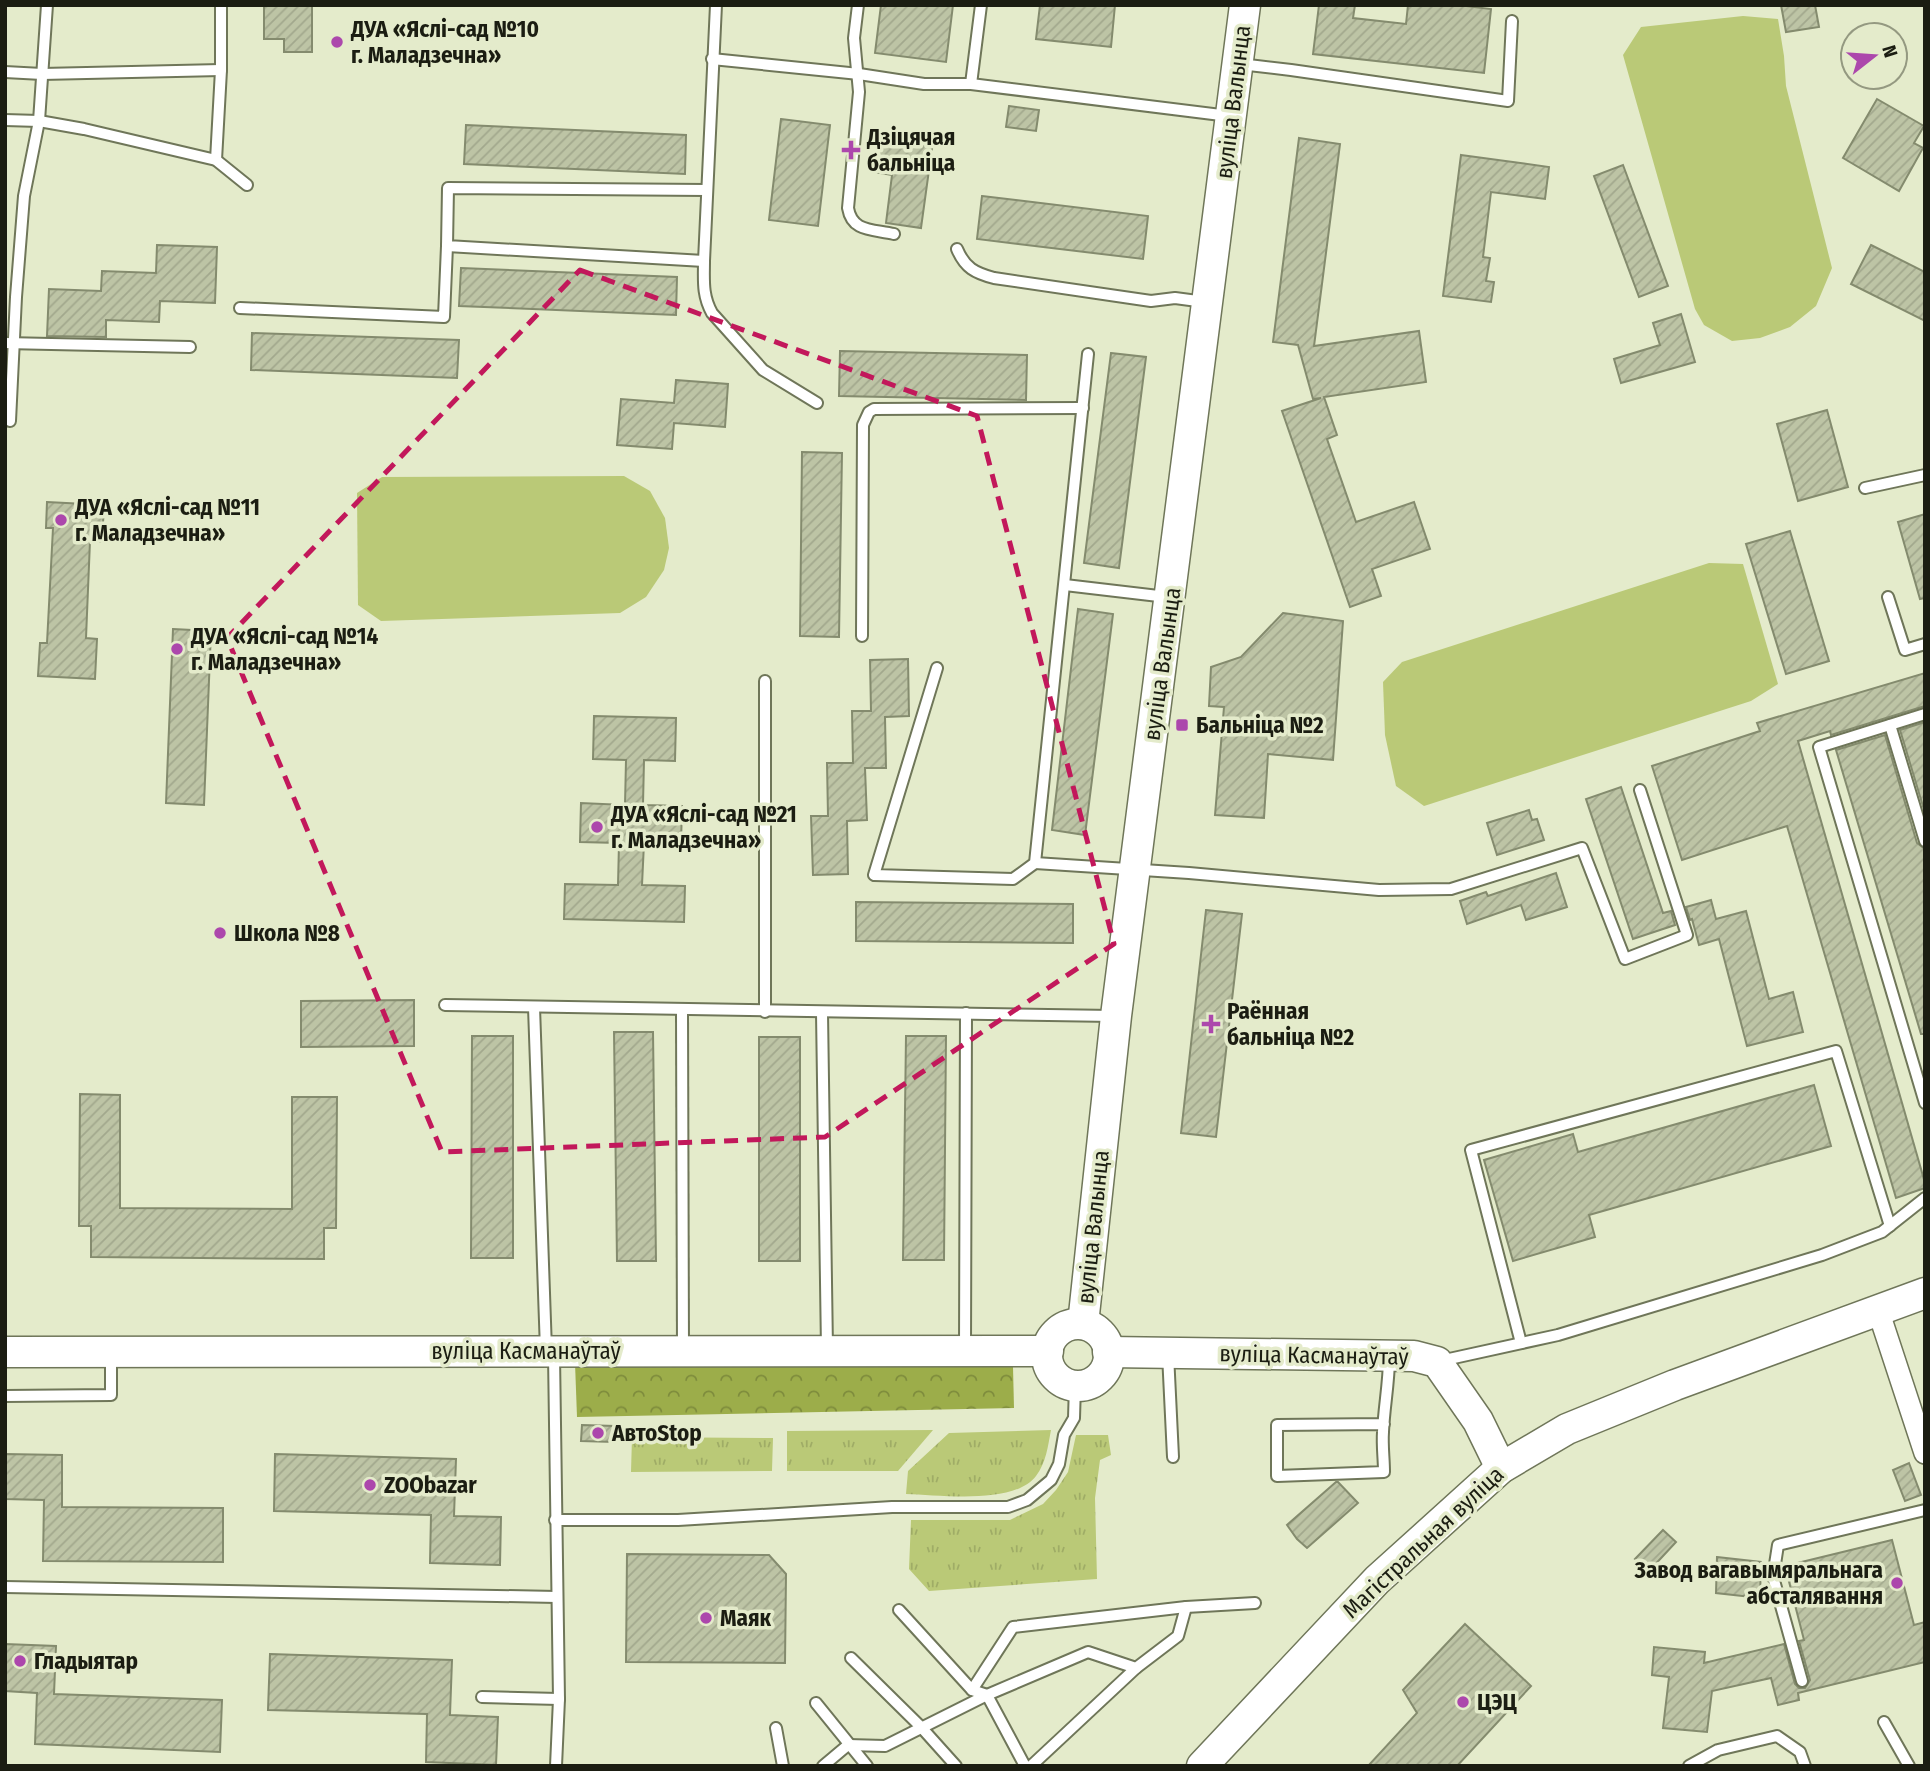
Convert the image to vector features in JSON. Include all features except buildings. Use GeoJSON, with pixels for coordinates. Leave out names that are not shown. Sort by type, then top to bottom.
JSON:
{"type":"FeatureCollection","features":[{"type":"Feature","properties":{"kind":"street","name":"вуліца Валынца"},"geometry":{"type":"LineString","coordinates":[[1083,1324],[1116,1016],[1171,598],[1206,302],[1240,64],[1245,5]]}},
{"type":"Feature","properties":{"kind":"street","name":"Магістральная вуліца"},"geometry":{"type":"LineString","coordinates":[[1202,1766],[1377,1580],[1501,1468],[1567,1429],[1675,1385],[1925,1293]]}},
{"type":"Feature","properties":{"kind":"street"},"geometry":{"type":"LineString","coordinates":[[1878,1310],[1925,1453]]}},
{"type":"Feature","properties":{"kind":"street"},"geometry":{"type":"LineString","coordinates":[[1083,1324],[1104,1338],[1108,1352],[1106,1367],[1101,1375],[1084,1385],[1065,1383],[1056,1377],[1050,1368],[1048,1351],[1052,1338],[1059,1331],[1068,1326],[1083,1324]]}},
{"type":"Feature","properties":{"kind":"street","name":"вуліца Касманаўтаў"},"geometry":{"type":"LineString","coordinates":[[5,1352],[1048,1351]]}},
{"type":"Feature","properties":{"kind":"street","name":"вуліца Касманаўтаў"},"geometry":{"type":"LineString","coordinates":[[1108,1352],[1389,1355],[1414,1356],[1437,1362],[1478,1421],[1501,1468]]}},
{"type":"Feature","properties":{"kind":"lane"},"geometry":{"type":"LineString","coordinates":[[10,421],[9,343],[24,196],[38,121],[47,5]]}},
{"type":"Feature","properties":{"kind":"lane"},"geometry":{"type":"LineString","coordinates":[[216,160],[221,5]]}},
{"type":"Feature","properties":{"kind":"lane"},"geometry":{"type":"LineString","coordinates":[[716,5],[703,291],[712,313],[763,370],[817,403]]}},
{"type":"Feature","properties":{"kind":"lane"},"geometry":{"type":"LineString","coordinates":[[858,5],[854,38],[859,92],[849,186],[850,219],[855,225],[894,234]]}},
{"type":"Feature","properties":{"kind":"lane"},"geometry":{"type":"LineString","coordinates":[[971,84],[981,5]]}},
{"type":"Feature","properties":{"kind":"lane"},"geometry":{"type":"LineString","coordinates":[[1240,64],[1507,101],[1512,21]]}},
{"type":"Feature","properties":{"kind":"lane"},"geometry":{"type":"LineString","coordinates":[[712,59],[859,74],[923,85],[971,84],[1232,116]]}},
{"type":"Feature","properties":{"kind":"lane"},"geometry":{"type":"LineString","coordinates":[[5,72],[42,74],[221,70]]}},
{"type":"Feature","properties":{"kind":"lane"},"geometry":{"type":"LineString","coordinates":[[5,120],[38,121],[84,129],[216,160],[247,186]]}},
{"type":"Feature","properties":{"kind":"lane"},"geometry":{"type":"LineString","coordinates":[[240,308],[444,317],[448,188],[707,190]]}},
{"type":"Feature","properties":{"kind":"lane"},"geometry":{"type":"LineString","coordinates":[[447,246],[704,261]]}},
{"type":"Feature","properties":{"kind":"lane"},"geometry":{"type":"LineString","coordinates":[[957,249],[963,263],[975,273],[994,278],[1151,301],[1175,299],[1206,302]]}},
{"type":"Feature","properties":{"kind":"lane"},"geometry":{"type":"LineString","coordinates":[[9,343],[190,347]]}},
{"type":"Feature","properties":{"kind":"lane"},"geometry":{"type":"LineString","coordinates":[[1034,863],[1088,354]]}},
{"type":"Feature","properties":{"kind":"lane"},"geometry":{"type":"LineString","coordinates":[[862,636],[863,425],[869,412],[874,409],[1083,408]]}},
{"type":"Feature","properties":{"kind":"lane"},"geometry":{"type":"LineString","coordinates":[[1865,488],[1925,475]]}},
{"type":"Feature","properties":{"kind":"lane"},"geometry":{"type":"LineString","coordinates":[[1065,585],[1171,598]]}},
{"type":"Feature","properties":{"kind":"lane"},"geometry":{"type":"LineString","coordinates":[[1888,597],[1905,650],[1925,644]]}},
{"type":"Feature","properties":{"kind":"lane"},"geometry":{"type":"LineString","coordinates":[[937,668],[874,875],[1013,879],[1034,863],[1379,890],[1451,889],[1582,848],[1625,960],[1687,935],[1640,790]]}},
{"type":"Feature","properties":{"kind":"lane"},"geometry":{"type":"LineString","coordinates":[[765,681],[765,1012]]}},
{"type":"Feature","properties":{"kind":"lane"},"geometry":{"type":"LineString","coordinates":[[1925,714],[1819,747],[1925,1103]]}},
{"type":"Feature","properties":{"kind":"lane"},"geometry":{"type":"LineString","coordinates":[[1890,725],[1925,841]]}},
{"type":"Feature","properties":{"kind":"lane"},"geometry":{"type":"LineString","coordinates":[[445,1005],[682,1011],[1116,1016]]}},
{"type":"Feature","properties":{"kind":"lane"},"geometry":{"type":"LineString","coordinates":[[534,1007],[555,1520],[559,1699],[556,1766]]}},
{"type":"Feature","properties":{"kind":"lane"},"geometry":{"type":"LineString","coordinates":[[682,1011],[683,1352]]}},
{"type":"Feature","properties":{"kind":"lane"},"geometry":{"type":"LineString","coordinates":[[822,1013],[827,1351]]}},
{"type":"Feature","properties":{"kind":"lane"},"geometry":{"type":"LineString","coordinates":[[965,1351],[966,1013]]}},
{"type":"Feature","properties":{"kind":"lane"},"geometry":{"type":"LineString","coordinates":[[1521,1343],[1471,1150],[1836,1051],[1890,1226]]}},
{"type":"Feature","properties":{"kind":"lane"},"geometry":{"type":"LineString","coordinates":[[1437,1362],[1558,1335],[1822,1255],[1882,1232],[1925,1198]]}},
{"type":"Feature","properties":{"kind":"lane"},"geometry":{"type":"LineString","coordinates":[[1168,1351],[1172,1457]]}},
{"type":"Feature","properties":{"kind":"lane"},"geometry":{"type":"LineString","coordinates":[[5,1396],[111,1395],[111,1352]]}},
{"type":"Feature","properties":{"kind":"lane"},"geometry":{"type":"LineString","coordinates":[[1384,1424],[1277,1424],[1277,1476],[1384,1472],[1389,1355]]}},
{"type":"Feature","properties":{"kind":"lane"},"geometry":{"type":"LineString","coordinates":[[555,1520],[677,1520],[892,1507],[1008,1507],[1027,1500],[1051,1480],[1059,1464],[1064,1435],[1074,1418],[1074,1385]]}},
{"type":"Feature","properties":{"kind":"lane"},"geometry":{"type":"LineString","coordinates":[[1802,1681],[1773,1577],[1778,1545],[1925,1510]]}},
{"type":"Feature","properties":{"kind":"lane"},"geometry":{"type":"LineString","coordinates":[[5,1587],[557,1597]]}},
{"type":"Feature","properties":{"kind":"lane"},"geometry":{"type":"LineString","coordinates":[[972,1690],[1013,1627],[1186,1606],[1255,1603]]}},
{"type":"Feature","properties":{"kind":"lane"},"geometry":{"type":"LineString","coordinates":[[1031,1766],[1136,1668],[1178,1636],[1186,1606]]}},
{"type":"Feature","properties":{"kind":"lane"},"geometry":{"type":"LineString","coordinates":[[899,1610],[972,1690],[988,1695],[1026,1766]]}},
{"type":"Feature","properties":{"kind":"lane"},"geometry":{"type":"LineString","coordinates":[[823,1766],[848,1745],[886,1746],[988,1695],[1088,1652],[1136,1668]]}},
{"type":"Feature","properties":{"kind":"lane"},"geometry":{"type":"LineString","coordinates":[[851,1658],[956,1766]]}},
{"type":"Feature","properties":{"kind":"lane"},"geometry":{"type":"LineString","coordinates":[[482,1697],[559,1699]]}},
{"type":"Feature","properties":{"kind":"lane"},"geometry":{"type":"LineString","coordinates":[[816,1703],[867,1766]]}},
{"type":"Feature","properties":{"kind":"lane"},"geometry":{"type":"LineString","coordinates":[[1884,1722],[1909,1766]]}},
{"type":"Feature","properties":{"kind":"lane"},"geometry":{"type":"LineString","coordinates":[[776,1728],[783,1766]]}},
{"type":"Feature","properties":{"kind":"lane"},"geometry":{"type":"LineString","coordinates":[[1689,1766],[1718,1750],[1777,1735],[1800,1752],[1805,1766]]}},
{"type":"Feature","properties":{"kind":"highlighted area"},"geometry":{"type":"Polygon","coordinates":[[[580,270],[977,416],[1114,944],[825,1137],[442,1152],[227,638],[580,270]]]}},
{"type":"Feature","properties":{"kind":"green space"},"geometry":{"type":"Polygon","coordinates":[[[1743,16],[1778,19],[1786,86],[1832,268],[1816,306],[1790,327],[1760,338],[1732,341],[1704,325],[1695,309],[1623,55],[1641,27],[1743,16]]]}},
{"type":"Feature","properties":{"kind":"green space"},"geometry":{"type":"Polygon","coordinates":[[[624,476],[650,491],[665,518],[669,548],[664,570],[646,597],[620,613],[381,621],[358,605],[357,493],[382,477],[624,476]]]}},
{"type":"Feature","properties":{"kind":"green space"},"geometry":{"type":"Polygon","coordinates":[[[1709,563],[1743,564],[1778,684],[1751,701],[1424,806],[1396,786],[1385,735],[1383,682],[1402,662],[1709,563]]]}},
{"type":"Feature","properties":{"kind":"green space"},"geometry":{"type":"Polygon","coordinates":[[[575,1363],[1013,1367],[1014,1408],[577,1417],[575,1363]]]}},
{"type":"Feature","properties":{"kind":"green space"},"geometry":{"type":"Polygon","coordinates":[[[933,1430],[898,1471],[787,1471],[787,1431],[933,1430]]]}},
{"type":"Feature","properties":{"kind":"green space"},"geometry":{"type":"Polygon","coordinates":[[[1051,1430],[1042,1466],[1026,1485],[994,1495],[906,1494],[908,1471],[949,1433],[1051,1430]]]}},
{"type":"Feature","properties":{"kind":"green space"},"geometry":{"type":"Polygon","coordinates":[[[1076,1435],[1108,1435],[1111,1455],[1100,1460],[1095,1498],[1097,1579],[929,1591],[909,1569],[911,1520],[1010,1520],[1043,1504],[1068,1472],[1076,1435]]]}},
{"type":"Feature","properties":{"kind":"green space"},"geometry":{"type":"Polygon","coordinates":[[[632,1437],[773,1438],[772,1471],[631,1472],[632,1437]]]}},
{"type":"Feature","properties":{"kind":"place","name":"ДУА «Яслі-сад №10 г. Маладзечна»"},"geometry":{"type":"Point","coordinates":[337,42]}},
{"type":"Feature","properties":{"kind":"place","name":"Дзіцячая бальніца"},"geometry":{"type":"Point","coordinates":[851,150]}},
{"type":"Feature","properties":{"kind":"place","name":"ДУА «Яслі-сад №11 г. Маладзечна»"},"geometry":{"type":"Point","coordinates":[61,520]}},
{"type":"Feature","properties":{"kind":"place","name":"ДУА «Яслі-сад №14 г. Маладзечна»"},"geometry":{"type":"Point","coordinates":[177,649]}},
{"type":"Feature","properties":{"kind":"place","name":"Бальніца №2"},"geometry":{"type":"Point","coordinates":[1182,725]}},
{"type":"Feature","properties":{"kind":"place","name":"ДУА «Яслі-сад №21 г. Маладзечна»"},"geometry":{"type":"Point","coordinates":[597,827]}},
{"type":"Feature","properties":{"kind":"place","name":"Школа №8"},"geometry":{"type":"Point","coordinates":[220,933]}},
{"type":"Feature","properties":{"kind":"place","name":"Раённая бальніца №2"},"geometry":{"type":"Point","coordinates":[1211,1024]}},
{"type":"Feature","properties":{"kind":"place","name":"АвтоStop"},"geometry":{"type":"Point","coordinates":[598,1433]}},
{"type":"Feature","properties":{"kind":"place","name":"ZOObazar"},"geometry":{"type":"Point","coordinates":[370,1485]}},
{"type":"Feature","properties":{"kind":"place","name":"Завод вагавымяральнага абсталявання"},"geometry":{"type":"Point","coordinates":[1897,1583]}},
{"type":"Feature","properties":{"kind":"place","name":"Маяк"},"geometry":{"type":"Point","coordinates":[706,1618]}},
{"type":"Feature","properties":{"kind":"place","name":"Гладыятар"},"geometry":{"type":"Point","coordinates":[20,1661]}},
{"type":"Feature","properties":{"kind":"place","name":"ЦЭЦ"},"geometry":{"type":"Point","coordinates":[1463,1702]}}]}
